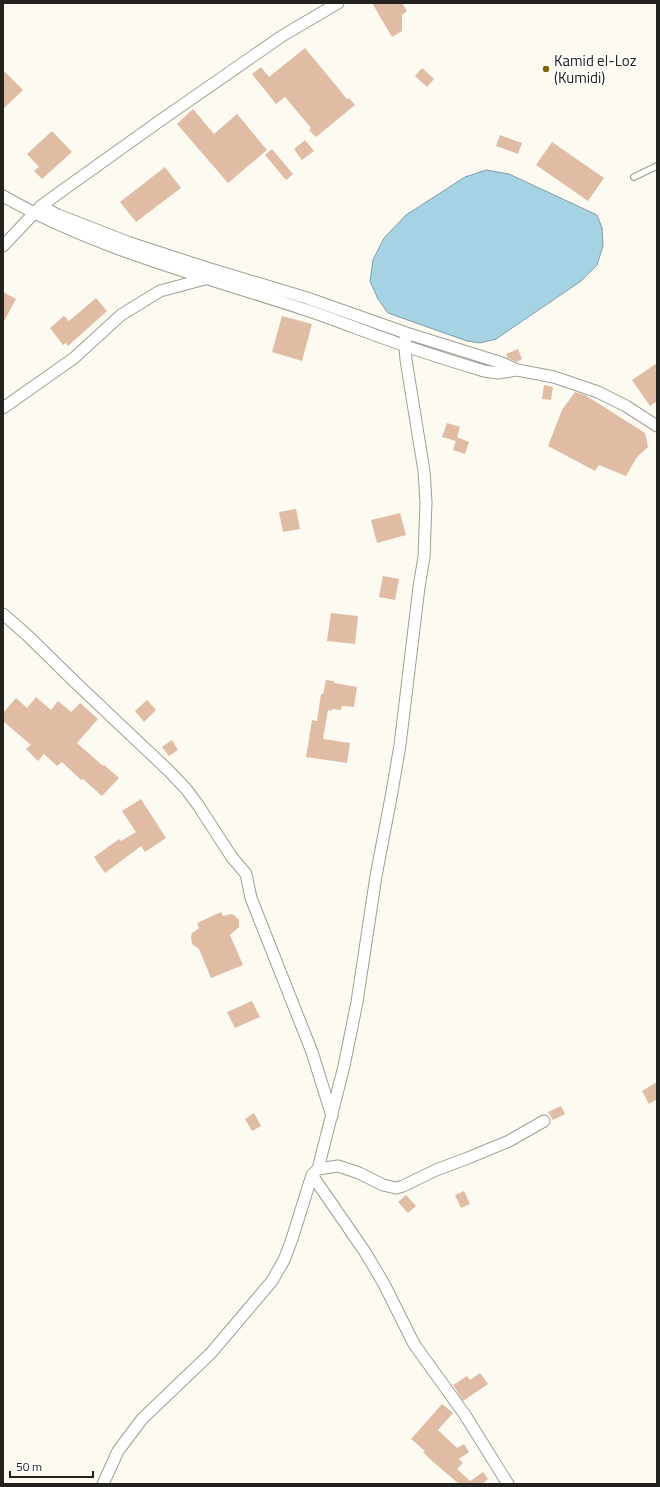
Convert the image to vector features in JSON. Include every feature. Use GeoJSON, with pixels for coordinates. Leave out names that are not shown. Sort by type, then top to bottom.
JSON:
{"type":"FeatureCollection","features":[{"type":"Feature","properties":{"kind":"street"},"geometry":{"type":"LineString","coordinates":[[3,246],[38,210],[155,124],[276,41],[338,3]]}},
{"type":"Feature","properties":{"kind":"street"},"geometry":{"type":"LineString","coordinates":[[3,196],[38,210],[83,235],[205,279],[303,309],[405,346],[488,372],[504,373],[517,370]]}},
{"type":"Feature","properties":{"kind":"street"},"geometry":{"type":"LineString","coordinates":[[38,210],[58,215],[130,243],[307,298],[406,333],[502,363],[517,370],[554,377],[598,392],[626,406],[657,426]]}},
{"type":"Feature","properties":{"kind":"street"},"geometry":{"type":"LineString","coordinates":[[3,408],[74,358],[121,315],[160,291],[205,279]]}},
{"type":"Feature","properties":{"kind":"street"},"geometry":{"type":"LineString","coordinates":[[303,309],[307,298]]}},
{"type":"Feature","properties":{"kind":"street"},"geometry":{"type":"LineString","coordinates":[[103,1484],[118,1451],[142,1419],[211,1353],[272,1281],[284,1260],[292,1239],[332,1116],[352,1029],[376,876],[392,792],[402,730],[424,557],[426,502],[424,471],[406,360],[406,333]]}},
{"type":"Feature","properties":{"kind":"street"},"geometry":{"type":"LineString","coordinates":[[3,614],[28,635],[175,778],[198,805],[231,856],[246,874],[251,898],[312,1052],[332,1116]]}},
{"type":"Feature","properties":{"kind":"street"},"geometry":{"type":"LineString","coordinates":[[315,1172],[338,1166],[359,1173],[383,1185],[396,1188],[436,1170],[503,1144],[544,1121]]}},
{"type":"Feature","properties":{"kind":"street"},"geometry":{"type":"LineString","coordinates":[[315,1172],[368,1257],[414,1344],[465,1415],[508,1484]]}},
{"type":"Feature","properties":{"kind":"lane"},"geometry":{"type":"LineString","coordinates":[[634,177],[657,166]]}},
{"type":"Feature","properties":{"kind":"water"},"geometry":{"type":"Polygon","coordinates":[[[486,170],[509,174],[597,215],[602,228],[603,246],[597,265],[581,281],[496,339],[480,343],[467,341],[388,313],[378,299],[370,281],[373,260],[384,238],[406,215],[465,177],[486,170]]]}},
{"type":"Feature","properties":{"kind":"building"},"geometry":{"type":"Polygon","coordinates":[[[372,3],[402,3],[407,11],[402,15],[402,31],[392,37],[372,3]]]}},
{"type":"Feature","properties":{"kind":"building"},"geometry":{"type":"Polygon","coordinates":[[[305,48],[347,99],[349,98],[355,105],[316,137],[309,130],[311,128],[285,97],[276,104],[252,74],[261,67],[269,77],[305,48]]]}},
{"type":"Feature","properties":{"kind":"building"},"geometry":{"type":"Polygon","coordinates":[[[422,68],[434,79],[427,87],[415,76],[422,68]]]}},
{"type":"Feature","properties":{"kind":"building"},"geometry":{"type":"Polygon","coordinates":[[[3,70],[23,90],[3,109],[3,70]]]}},
{"type":"Feature","properties":{"kind":"building"},"geometry":{"type":"Polygon","coordinates":[[[193,109],[214,134],[237,114],[267,150],[228,183],[177,124],[193,109]]]}},
{"type":"Feature","properties":{"kind":"building"},"geometry":{"type":"Polygon","coordinates":[[[52,131],[72,152],[42,179],[34,171],[39,167],[27,154],[52,131]]]}},
{"type":"Feature","properties":{"kind":"building"},"geometry":{"type":"Polygon","coordinates":[[[500,135],[522,143],[518,154],[496,146],[500,135]]]}},
{"type":"Feature","properties":{"kind":"building"},"geometry":{"type":"Polygon","coordinates":[[[305,140],[314,151],[302,160],[294,149],[305,140]]]}},
{"type":"Feature","properties":{"kind":"building"},"geometry":{"type":"Polygon","coordinates":[[[552,142],[604,178],[588,201],[536,165],[552,142]]]}},
{"type":"Feature","properties":{"kind":"building"},"geometry":{"type":"Polygon","coordinates":[[[272,149],[293,174],[286,180],[265,155],[272,149]]]}},
{"type":"Feature","properties":{"kind":"building"},"geometry":{"type":"Polygon","coordinates":[[[165,167],[181,188],[136,222],[120,202],[165,167]]]}},
{"type":"Feature","properties":{"kind":"building"},"geometry":{"type":"Polygon","coordinates":[[[3,292],[16,299],[3,323],[3,292]]]}},
{"type":"Feature","properties":{"kind":"building"},"geometry":{"type":"Polygon","coordinates":[[[96,298],[107,311],[68,346],[66,343],[63,345],[50,328],[64,316],[69,321],[96,298]]]}},
{"type":"Feature","properties":{"kind":"building"},"geometry":{"type":"Polygon","coordinates":[[[282,316],[312,324],[302,361],[272,352],[282,316]]]}},
{"type":"Feature","properties":{"kind":"building"},"geometry":{"type":"Polygon","coordinates":[[[518,349],[522,359],[516,362],[508,358],[506,354],[518,349]]]}},
{"type":"Feature","properties":{"kind":"building"},"geometry":{"type":"Polygon","coordinates":[[[657,363],[657,401],[650,406],[632,380],[657,363]]]}},
{"type":"Feature","properties":{"kind":"building"},"geometry":{"type":"Polygon","coordinates":[[[544,385],[553,387],[551,400],[542,399],[544,385]]]}},
{"type":"Feature","properties":{"kind":"building"},"geometry":{"type":"Polygon","coordinates":[[[575,392],[585,395],[645,433],[648,447],[637,457],[626,476],[599,465],[595,471],[548,446],[562,410],[575,392]]]}},
{"type":"Feature","properties":{"kind":"building"},"geometry":{"type":"Polygon","coordinates":[[[447,423],[460,427],[456,441],[442,437],[447,423]]]}},
{"type":"Feature","properties":{"kind":"building"},"geometry":{"type":"Polygon","coordinates":[[[457,437],[469,442],[465,454],[453,450],[457,437]]]}},
{"type":"Feature","properties":{"kind":"building"},"geometry":{"type":"Polygon","coordinates":[[[296,509],[300,529],[283,532],[279,512],[296,509]]]}},
{"type":"Feature","properties":{"kind":"building"},"geometry":{"type":"Polygon","coordinates":[[[400,513],[406,535],[377,543],[371,520],[400,513]]]}},
{"type":"Feature","properties":{"kind":"building"},"geometry":{"type":"Polygon","coordinates":[[[383,576],[399,579],[395,600],[379,597],[383,576]]]}},
{"type":"Feature","properties":{"kind":"building"},"geometry":{"type":"Polygon","coordinates":[[[331,613],[358,616],[355,644],[327,641],[331,613]]]}},
{"type":"Feature","properties":{"kind":"building"},"geometry":{"type":"Polygon","coordinates":[[[326,680],[357,687],[354,707],[342,706],[341,710],[328,710],[323,739],[350,743],[347,763],[306,757],[312,720],[317,721],[321,694],[323,694],[326,680]]]}},
{"type":"Feature","properties":{"kind":"building"},"geometry":{"type":"Polygon","coordinates":[[[36,697],[51,710],[58,701],[71,712],[80,703],[98,719],[77,743],[119,778],[102,796],[83,779],[81,780],[62,762],[57,766],[44,754],[38,761],[26,749],[31,745],[3,721],[3,713],[16,698],[27,708],[36,697]]]}},
{"type":"Feature","properties":{"kind":"building"},"geometry":{"type":"Polygon","coordinates":[[[147,700],[156,710],[144,722],[135,711],[147,700]]]}},
{"type":"Feature","properties":{"kind":"building"},"geometry":{"type":"Polygon","coordinates":[[[172,740],[178,750],[169,756],[162,747],[172,740]]]}},
{"type":"Feature","properties":{"kind":"building"},"geometry":{"type":"Polygon","coordinates":[[[141,799],[166,838],[145,852],[141,846],[105,873],[94,857],[119,839],[121,841],[136,832],[122,811],[141,799]]]}},
{"type":"Feature","properties":{"kind":"building"},"geometry":{"type":"Polygon","coordinates":[[[221,912],[223,916],[231,914],[239,920],[239,927],[230,935],[243,965],[211,978],[199,949],[192,944],[191,937],[192,933],[199,928],[197,923],[221,912]]]}},
{"type":"Feature","properties":{"kind":"building"},"geometry":{"type":"Polygon","coordinates":[[[252,1001],[260,1017],[235,1028],[227,1012],[252,1001]]]}},
{"type":"Feature","properties":{"kind":"building"},"geometry":{"type":"Polygon","coordinates":[[[657,1082],[657,1099],[649,1104],[642,1091],[657,1082]]]}},
{"type":"Feature","properties":{"kind":"building"},"geometry":{"type":"Polygon","coordinates":[[[561,1106],[565,1114],[553,1120],[548,1112],[561,1106]]]}},
{"type":"Feature","properties":{"kind":"building"},"geometry":{"type":"Polygon","coordinates":[[[254,1113],[261,1126],[252,1131],[245,1119],[254,1113]]]}},
{"type":"Feature","properties":{"kind":"building"},"geometry":{"type":"Polygon","coordinates":[[[464,1191],[470,1204],[461,1208],[455,1195],[464,1191]]]}},
{"type":"Feature","properties":{"kind":"building"},"geometry":{"type":"Polygon","coordinates":[[[406,1195],[416,1206],[408,1213],[398,1202],[406,1195]]]}},
{"type":"Feature","properties":{"kind":"building"},"geometry":{"type":"Polygon","coordinates":[[[480,1373],[488,1384],[463,1401],[453,1385],[467,1376],[470,1380],[480,1373]]]}},
{"type":"Feature","properties":{"kind":"building"},"geometry":{"type":"Polygon","coordinates":[[[442,1404],[453,1413],[438,1430],[457,1448],[464,1444],[469,1452],[459,1459],[463,1463],[457,1469],[470,1481],[483,1472],[488,1479],[482,1484],[459,1484],[431,1460],[423,1452],[425,1451],[411,1439],[442,1404]]]}},
{"type":"Feature","properties":{"kind":"place","name":"Kamid el-Loz (Kumidi)"},"geometry":{"type":"Point","coordinates":[546,69]}}]}
